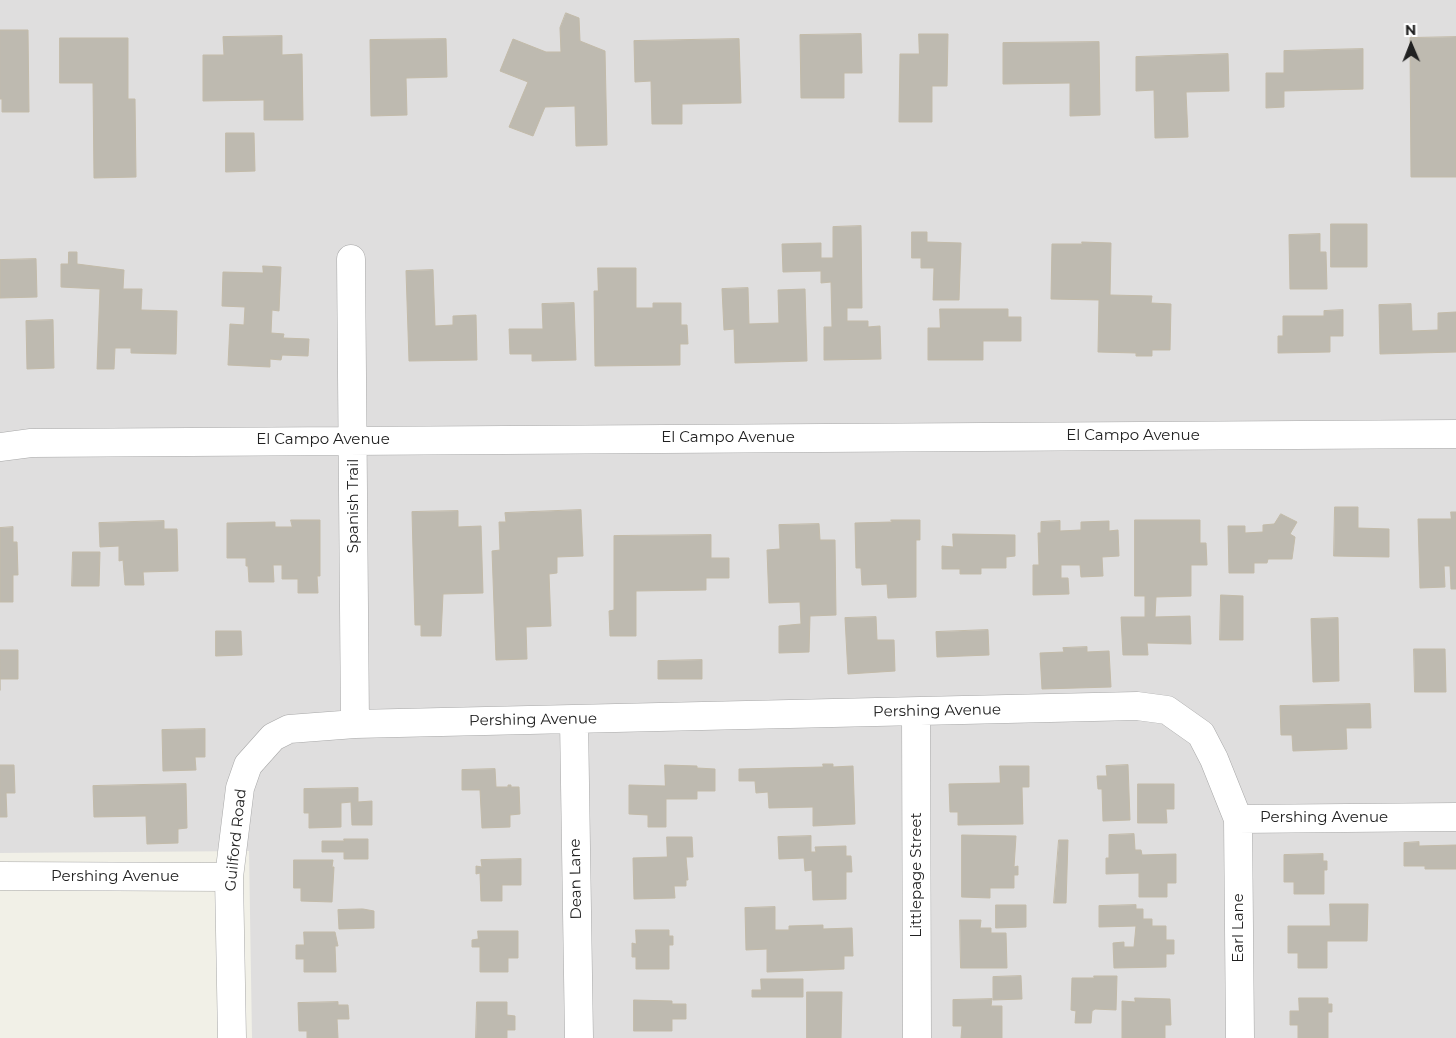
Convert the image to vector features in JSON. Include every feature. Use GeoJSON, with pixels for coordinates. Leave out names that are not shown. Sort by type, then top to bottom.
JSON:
{"type":"FeatureCollection","features":[{"type":"Feature","properties":{"kind":"street","name":"Spanish Trail"},"geometry":{"type":"LineString","coordinates":[[351,259],[355,724]]}},
{"type":"Feature","properties":{"kind":"street","name":"El Campo Avenue"},"geometry":{"type":"LineString","coordinates":[[0,447],[31,442],[353,439],[1456,434]]}},
{"type":"Feature","properties":{"kind":"street","name":"Pershing Avenue"},"geometry":{"type":"LineString","coordinates":[[355,724],[1137,706],[1167,710],[1201,734],[1214,759],[1238,819],[1456,817]]}},
{"type":"Feature","properties":{"kind":"street","name":"Littlepage Street"},"geometry":{"type":"LineString","coordinates":[[916,712],[917,1038]]}},
{"type":"Feature","properties":{"kind":"street","name":"Dean Lane"},"geometry":{"type":"LineString","coordinates":[[574,720],[579,1038]]}},
{"type":"Feature","properties":{"kind":"street","name":"Guilford Road"},"geometry":{"type":"LineString","coordinates":[[232,1038],[229,877],[240,788],[248,765],[273,737],[289,729],[355,724]]}},
{"type":"Feature","properties":{"kind":"street","name":"Earl Lane"},"geometry":{"type":"LineString","coordinates":[[1238,819],[1240,1038]]}},
{"type":"Feature","properties":{"kind":"street","name":"Pershing Avenue"},"geometry":{"type":"LineString","coordinates":[[0,876],[229,877]]}},
{"type":"Feature","properties":{"kind":"shaded area"},"geometry":{"type":"Polygon","coordinates":[[[0,0],[1456,0],[1456,1038],[252,1038],[249,851],[0,853],[0,0]]]}},
{"type":"Feature","properties":{"kind":"building"},"geometry":{"type":"Polygon","coordinates":[[[566,13],[579,18],[580,41],[605,51],[607,145],[576,146],[575,106],[545,107],[533,136],[509,127],[528,82],[500,71],[513,39],[546,52],[561,52],[560,28],[566,13]]]}},
{"type":"Feature","properties":{"kind":"building"},"geometry":{"type":"Polygon","coordinates":[[[0,30],[28,30],[29,112],[2,112],[2,99],[0,99],[0,30]]]}},
{"type":"Feature","properties":{"kind":"building"},"geometry":{"type":"Polygon","coordinates":[[[861,34],[862,73],[844,73],[844,98],[801,98],[800,35],[861,34]]]}},
{"type":"Feature","properties":{"kind":"building"},"geometry":{"type":"Polygon","coordinates":[[[919,34],[948,34],[947,86],[932,86],[932,122],[899,122],[900,54],[919,54],[919,34]]]}},
{"type":"Feature","properties":{"kind":"building"},"geometry":{"type":"Polygon","coordinates":[[[282,36],[282,55],[302,54],[303,120],[264,120],[264,100],[203,101],[203,55],[224,55],[223,37],[282,36]]]}},
{"type":"Feature","properties":{"kind":"building"},"geometry":{"type":"Polygon","coordinates":[[[1456,37],[1456,177],[1411,177],[1410,38],[1456,37]]]}},
{"type":"Feature","properties":{"kind":"building"},"geometry":{"type":"Polygon","coordinates":[[[60,38],[128,38],[128,99],[135,99],[136,177],[94,178],[93,83],[60,83],[60,38]]]}},
{"type":"Feature","properties":{"kind":"building"},"geometry":{"type":"Polygon","coordinates":[[[446,39],[447,77],[406,78],[407,115],[371,116],[370,40],[446,39]]]}},
{"type":"Feature","properties":{"kind":"building"},"geometry":{"type":"Polygon","coordinates":[[[739,39],[741,103],[682,104],[682,124],[652,124],[651,81],[635,82],[634,41],[739,39]]]}},
{"type":"Feature","properties":{"kind":"building"},"geometry":{"type":"Polygon","coordinates":[[[1099,42],[1100,115],[1070,116],[1070,83],[1003,84],[1003,43],[1099,42]]]}},
{"type":"Feature","properties":{"kind":"building"},"geometry":{"type":"Polygon","coordinates":[[[1363,49],[1363,89],[1284,91],[1284,107],[1266,108],[1266,73],[1284,73],[1284,51],[1363,49]]]}},
{"type":"Feature","properties":{"kind":"building"},"geometry":{"type":"Polygon","coordinates":[[[1228,54],[1229,91],[1186,92],[1188,137],[1155,138],[1154,90],[1136,91],[1136,57],[1228,54]]]}},
{"type":"Feature","properties":{"kind":"building"},"geometry":{"type":"Polygon","coordinates":[[[226,133],[254,133],[255,171],[226,172],[226,133]]]}},
{"type":"Feature","properties":{"kind":"building"},"geometry":{"type":"Polygon","coordinates":[[[1331,224],[1367,224],[1367,267],[1331,267],[1331,224]]]}},
{"type":"Feature","properties":{"kind":"building"},"geometry":{"type":"Polygon","coordinates":[[[861,226],[862,308],[847,308],[847,321],[868,321],[868,327],[880,326],[881,359],[824,360],[824,327],[832,327],[831,282],[821,283],[821,271],[783,272],[782,244],[821,243],[821,258],[833,258],[833,227],[861,226]]]}},
{"type":"Feature","properties":{"kind":"building"},"geometry":{"type":"Polygon","coordinates":[[[912,232],[927,232],[927,242],[961,243],[959,300],[933,300],[934,268],[921,268],[921,258],[912,258],[912,232]]]}},
{"type":"Feature","properties":{"kind":"building"},"geometry":{"type":"Polygon","coordinates":[[[1320,234],[1320,252],[1326,252],[1327,289],[1290,289],[1289,235],[1320,234]]]}},
{"type":"Feature","properties":{"kind":"building"},"geometry":{"type":"Polygon","coordinates":[[[1082,242],[1111,243],[1110,295],[1152,296],[1151,303],[1171,304],[1170,350],[1152,350],[1152,356],[1136,356],[1136,353],[1098,352],[1099,300],[1051,299],[1052,244],[1082,244],[1082,242]]]}},
{"type":"Feature","properties":{"kind":"building"},"geometry":{"type":"Polygon","coordinates":[[[69,252],[77,252],[77,264],[124,270],[123,289],[142,289],[141,310],[177,311],[176,354],[131,353],[131,348],[115,348],[114,369],[97,369],[100,289],[61,287],[61,264],[68,264],[69,252]]]}},
{"type":"Feature","properties":{"kind":"building"},"geometry":{"type":"Polygon","coordinates":[[[36,259],[37,297],[0,298],[0,260],[36,259]]]}},
{"type":"Feature","properties":{"kind":"building"},"geometry":{"type":"Polygon","coordinates":[[[263,266],[281,267],[279,311],[272,310],[271,333],[284,334],[283,338],[309,339],[308,356],[282,355],[281,360],[270,359],[270,367],[228,365],[230,324],[244,325],[245,307],[222,306],[223,272],[263,273],[263,266]]]}},
{"type":"Feature","properties":{"kind":"building"},"geometry":{"type":"Polygon","coordinates":[[[598,268],[636,268],[636,308],[653,308],[653,303],[681,303],[681,325],[687,325],[688,344],[680,344],[680,365],[595,366],[594,291],[598,291],[598,268]]]}},
{"type":"Feature","properties":{"kind":"building"},"geometry":{"type":"Polygon","coordinates":[[[433,270],[435,326],[453,325],[453,316],[476,315],[477,360],[409,361],[406,271],[433,270]]]}},
{"type":"Feature","properties":{"kind":"building"},"geometry":{"type":"Polygon","coordinates":[[[748,288],[749,324],[779,323],[778,290],[805,289],[807,361],[735,363],[734,329],[724,330],[722,289],[748,288]]]}},
{"type":"Feature","properties":{"kind":"building"},"geometry":{"type":"Polygon","coordinates":[[[574,303],[576,360],[532,361],[532,354],[510,354],[509,329],[543,329],[542,304],[574,303]]]}},
{"type":"Feature","properties":{"kind":"building"},"geometry":{"type":"Polygon","coordinates":[[[1411,304],[1412,331],[1438,330],[1438,313],[1456,312],[1456,352],[1380,354],[1379,305],[1411,304]]]}},
{"type":"Feature","properties":{"kind":"building"},"geometry":{"type":"Polygon","coordinates":[[[940,309],[1008,309],[1008,317],[1021,317],[1021,341],[983,341],[983,360],[928,360],[928,328],[940,328],[940,309]]]}},
{"type":"Feature","properties":{"kind":"building"},"geometry":{"type":"Polygon","coordinates":[[[1343,310],[1343,336],[1330,336],[1330,352],[1278,353],[1278,336],[1283,336],[1283,316],[1324,316],[1324,311],[1343,310]]]}},
{"type":"Feature","properties":{"kind":"building"},"geometry":{"type":"Polygon","coordinates":[[[53,320],[54,368],[27,369],[26,321],[53,320]]]}},
{"type":"Feature","properties":{"kind":"building"},"geometry":{"type":"Polygon","coordinates":[[[1335,507],[1358,507],[1358,528],[1389,529],[1389,557],[1334,556],[1335,507]]]}},
{"type":"Feature","properties":{"kind":"building"},"geometry":{"type":"Polygon","coordinates":[[[581,510],[583,556],[557,557],[557,573],[549,574],[551,626],[526,627],[527,659],[496,660],[492,551],[500,550],[499,522],[506,522],[505,513],[581,510]]]}},
{"type":"Feature","properties":{"kind":"building"},"geometry":{"type":"Polygon","coordinates":[[[458,511],[458,527],[481,526],[483,593],[443,594],[441,636],[421,636],[421,625],[415,625],[412,512],[458,511]]]}},
{"type":"Feature","properties":{"kind":"building"},"geometry":{"type":"Polygon","coordinates":[[[1451,512],[1456,512],[1456,589],[1451,589],[1450,566],[1444,566],[1445,587],[1420,588],[1418,519],[1451,519],[1451,512]]]}},
{"type":"Feature","properties":{"kind":"building"},"geometry":{"type":"Polygon","coordinates":[[[1281,514],[1297,522],[1290,534],[1295,537],[1292,559],[1268,559],[1267,563],[1254,563],[1254,573],[1229,573],[1228,526],[1245,526],[1245,533],[1263,532],[1263,525],[1274,524],[1281,514]]]}},
{"type":"Feature","properties":{"kind":"building"},"geometry":{"type":"Polygon","coordinates":[[[291,520],[320,520],[320,576],[317,576],[318,593],[298,593],[298,579],[282,579],[282,565],[273,565],[274,582],[249,582],[246,558],[227,558],[227,523],[275,522],[275,527],[292,527],[291,520]]]}},
{"type":"Feature","properties":{"kind":"building"},"geometry":{"type":"Polygon","coordinates":[[[891,520],[920,520],[920,540],[916,540],[916,597],[888,598],[887,584],[862,585],[861,568],[856,568],[855,523],[892,522],[891,520]]]}},
{"type":"Feature","properties":{"kind":"building"},"geometry":{"type":"Polygon","coordinates":[[[1135,520],[1200,520],[1200,543],[1206,543],[1207,565],[1191,565],[1191,596],[1156,597],[1155,617],[1190,616],[1191,644],[1147,643],[1148,655],[1123,655],[1121,617],[1145,617],[1145,596],[1135,596],[1135,520]]]}},
{"type":"Feature","properties":{"kind":"building"},"geometry":{"type":"Polygon","coordinates":[[[164,521],[164,529],[177,529],[178,571],[143,572],[144,585],[125,585],[123,560],[119,561],[119,546],[100,547],[99,523],[164,521]]]}},
{"type":"Feature","properties":{"kind":"building"},"geometry":{"type":"Polygon","coordinates":[[[1060,521],[1060,531],[1081,530],[1081,522],[1109,521],[1109,531],[1118,530],[1119,556],[1102,557],[1103,576],[1081,577],[1080,565],[1061,565],[1061,578],[1068,578],[1069,594],[1033,595],[1033,565],[1039,565],[1038,533],[1041,533],[1041,522],[1060,521]]]}},
{"type":"Feature","properties":{"kind":"building"},"geometry":{"type":"Polygon","coordinates":[[[819,524],[820,540],[835,540],[836,615],[810,616],[809,652],[779,653],[779,626],[801,624],[800,602],[769,603],[767,550],[780,549],[779,525],[819,524]]]}},
{"type":"Feature","properties":{"kind":"building"},"geometry":{"type":"Polygon","coordinates":[[[13,527],[13,542],[17,542],[18,575],[13,575],[13,602],[0,602],[0,528],[13,527]]]}},
{"type":"Feature","properties":{"kind":"building"},"geometry":{"type":"Polygon","coordinates":[[[953,534],[1015,535],[1015,556],[1006,557],[1006,568],[981,568],[981,574],[960,574],[960,569],[942,569],[942,546],[953,547],[953,534]]]}},
{"type":"Feature","properties":{"kind":"building"},"geometry":{"type":"Polygon","coordinates":[[[711,535],[711,558],[729,558],[729,578],[706,578],[706,590],[636,591],[636,636],[610,636],[609,611],[614,610],[614,536],[711,535]]]}},
{"type":"Feature","properties":{"kind":"building"},"geometry":{"type":"Polygon","coordinates":[[[73,552],[100,552],[99,586],[72,586],[73,552]]]}},
{"type":"Feature","properties":{"kind":"building"},"geometry":{"type":"Polygon","coordinates":[[[1221,595],[1243,596],[1243,640],[1220,640],[1221,595]]]}},
{"type":"Feature","properties":{"kind":"building"},"geometry":{"type":"Polygon","coordinates":[[[876,617],[877,640],[894,640],[895,671],[848,674],[845,618],[876,617]]]}},
{"type":"Feature","properties":{"kind":"building"},"geometry":{"type":"Polygon","coordinates":[[[1338,618],[1339,681],[1313,682],[1311,619],[1338,618]]]}},
{"type":"Feature","properties":{"kind":"building"},"geometry":{"type":"Polygon","coordinates":[[[988,630],[989,655],[937,657],[936,632],[988,630]]]}},
{"type":"Feature","properties":{"kind":"building"},"geometry":{"type":"Polygon","coordinates":[[[216,631],[241,631],[242,655],[216,656],[216,631]]]}},
{"type":"Feature","properties":{"kind":"building"},"geometry":{"type":"Polygon","coordinates":[[[1087,647],[1087,652],[1109,651],[1111,687],[1042,689],[1040,653],[1064,652],[1063,648],[1087,647]]]}},
{"type":"Feature","properties":{"kind":"building"},"geometry":{"type":"Polygon","coordinates":[[[1414,649],[1445,649],[1446,692],[1415,692],[1414,649]]]}},
{"type":"Feature","properties":{"kind":"building"},"geometry":{"type":"Polygon","coordinates":[[[0,650],[18,650],[18,679],[0,679],[0,650]]]}},
{"type":"Feature","properties":{"kind":"building"},"geometry":{"type":"Polygon","coordinates":[[[702,660],[702,679],[658,679],[658,661],[702,660]]]}},
{"type":"Feature","properties":{"kind":"building"},"geometry":{"type":"Polygon","coordinates":[[[1370,704],[1371,728],[1346,728],[1347,749],[1293,751],[1292,735],[1281,735],[1280,706],[1370,704]]]}},
{"type":"Feature","properties":{"kind":"building"},"geometry":{"type":"Polygon","coordinates":[[[205,729],[205,757],[195,757],[196,770],[163,771],[162,730],[205,729]]]}},
{"type":"Feature","properties":{"kind":"building"},"geometry":{"type":"Polygon","coordinates":[[[823,764],[833,764],[833,767],[853,766],[855,824],[813,826],[813,807],[769,808],[768,792],[756,793],[755,781],[739,781],[739,769],[823,767],[823,764]]]}},
{"type":"Feature","properties":{"kind":"building"},"geometry":{"type":"Polygon","coordinates":[[[0,765],[14,765],[15,793],[6,793],[7,817],[0,817],[0,765]]]}},
{"type":"Feature","properties":{"kind":"building"},"geometry":{"type":"Polygon","coordinates":[[[665,765],[697,766],[697,768],[715,769],[715,791],[697,791],[697,799],[666,799],[666,827],[648,827],[648,815],[629,814],[629,785],[665,786],[665,765]]]}},
{"type":"Feature","properties":{"kind":"building"},"geometry":{"type":"Polygon","coordinates":[[[1128,765],[1130,820],[1103,821],[1102,789],[1098,789],[1097,776],[1107,776],[1106,766],[1128,765]]]}},
{"type":"Feature","properties":{"kind":"building"},"geometry":{"type":"Polygon","coordinates":[[[1000,766],[1029,766],[1029,787],[1022,787],[1023,824],[958,825],[958,812],[950,812],[949,784],[1000,783],[1000,766]]]}},
{"type":"Feature","properties":{"kind":"building"},"geometry":{"type":"Polygon","coordinates":[[[495,769],[496,787],[508,787],[508,785],[511,785],[511,787],[519,787],[520,814],[510,815],[510,827],[482,828],[480,790],[462,790],[462,770],[495,769]]]}},
{"type":"Feature","properties":{"kind":"building"},"geometry":{"type":"Polygon","coordinates":[[[186,784],[187,828],[178,829],[178,843],[147,844],[146,816],[94,817],[93,786],[186,784]]]}},
{"type":"Feature","properties":{"kind":"building"},"geometry":{"type":"Polygon","coordinates":[[[1138,784],[1174,784],[1174,809],[1166,809],[1167,823],[1138,823],[1138,784]]]}},
{"type":"Feature","properties":{"kind":"building"},"geometry":{"type":"Polygon","coordinates":[[[358,788],[358,802],[372,801],[372,825],[352,825],[351,802],[341,803],[341,827],[309,828],[309,813],[304,813],[304,789],[358,788]]]}},
{"type":"Feature","properties":{"kind":"building"},"geometry":{"type":"Polygon","coordinates":[[[1134,834],[1135,850],[1141,850],[1142,855],[1176,854],[1176,883],[1167,883],[1167,897],[1139,897],[1139,873],[1106,874],[1106,858],[1109,858],[1109,835],[1134,834]]]}},
{"type":"Feature","properties":{"kind":"building"},"geometry":{"type":"Polygon","coordinates":[[[962,835],[1016,836],[1014,867],[1018,866],[1018,875],[1014,875],[1014,888],[990,888],[990,898],[962,897],[962,835]]]}},
{"type":"Feature","properties":{"kind":"building"},"geometry":{"type":"Polygon","coordinates":[[[811,836],[811,852],[816,852],[815,847],[846,846],[846,856],[851,856],[852,872],[846,872],[846,899],[813,900],[812,870],[805,871],[804,858],[779,859],[778,837],[811,836]]]}},
{"type":"Feature","properties":{"kind":"building"},"geometry":{"type":"Polygon","coordinates":[[[667,837],[692,837],[693,857],[686,857],[688,880],[686,880],[686,886],[674,886],[675,898],[634,899],[633,858],[667,857],[667,837]]]}},
{"type":"Feature","properties":{"kind":"building"},"geometry":{"type":"Polygon","coordinates":[[[344,839],[368,839],[368,859],[344,859],[344,852],[322,852],[322,841],[344,841],[344,839]]]}},
{"type":"Feature","properties":{"kind":"building"},"geometry":{"type":"Polygon","coordinates":[[[1059,840],[1068,840],[1066,903],[1054,903],[1059,840]]]}},
{"type":"Feature","properties":{"kind":"building"},"geometry":{"type":"Polygon","coordinates":[[[1419,842],[1419,846],[1456,845],[1456,869],[1425,869],[1425,866],[1404,866],[1404,843],[1419,842]]]}},
{"type":"Feature","properties":{"kind":"building"},"geometry":{"type":"Polygon","coordinates":[[[1323,854],[1323,861],[1327,861],[1327,870],[1324,870],[1324,894],[1294,894],[1294,882],[1284,882],[1284,855],[1323,854]]]}},
{"type":"Feature","properties":{"kind":"building"},"geometry":{"type":"Polygon","coordinates":[[[521,859],[521,885],[502,885],[502,901],[481,901],[480,873],[476,874],[476,866],[482,867],[481,860],[521,859]]]}},
{"type":"Feature","properties":{"kind":"building"},"geometry":{"type":"Polygon","coordinates":[[[294,860],[333,860],[332,902],[301,901],[301,888],[294,888],[294,860]]]}},
{"type":"Feature","properties":{"kind":"building"},"geometry":{"type":"Polygon","coordinates":[[[1330,904],[1368,904],[1367,941],[1327,941],[1327,968],[1298,968],[1298,953],[1288,953],[1288,926],[1330,926],[1330,904]]]}},
{"type":"Feature","properties":{"kind":"building"},"geometry":{"type":"Polygon","coordinates":[[[996,905],[1026,905],[1026,927],[996,928],[996,905]]]}},
{"type":"Feature","properties":{"kind":"building"},"geometry":{"type":"Polygon","coordinates":[[[1136,905],[1136,909],[1143,909],[1143,919],[1152,919],[1152,926],[1166,926],[1166,940],[1174,940],[1174,954],[1166,954],[1166,967],[1114,968],[1113,943],[1124,942],[1124,947],[1134,947],[1136,926],[1099,927],[1099,906],[1136,905]]]}},
{"type":"Feature","properties":{"kind":"building"},"geometry":{"type":"Polygon","coordinates":[[[775,907],[775,930],[789,930],[789,926],[823,925],[823,929],[852,928],[853,956],[844,956],[844,969],[767,972],[767,949],[746,950],[745,908],[775,907]]]}},
{"type":"Feature","properties":{"kind":"building"},"geometry":{"type":"Polygon","coordinates":[[[363,909],[374,911],[374,928],[339,929],[338,910],[363,909]]]}},
{"type":"Feature","properties":{"kind":"building"},"geometry":{"type":"Polygon","coordinates":[[[960,920],[981,920],[980,928],[991,928],[991,933],[1006,933],[1007,968],[961,968],[960,920]]]}},
{"type":"Feature","properties":{"kind":"building"},"geometry":{"type":"Polygon","coordinates":[[[636,930],[669,930],[669,936],[673,936],[673,945],[669,945],[669,969],[636,969],[636,957],[632,957],[632,943],[636,944],[636,930]]]}},
{"type":"Feature","properties":{"kind":"building"},"geometry":{"type":"Polygon","coordinates":[[[478,931],[518,931],[518,958],[508,958],[508,972],[480,972],[480,947],[472,947],[472,940],[478,939],[478,931]]]}},
{"type":"Feature","properties":{"kind":"building"},"geometry":{"type":"Polygon","coordinates":[[[304,932],[335,932],[338,946],[335,946],[336,972],[304,972],[304,959],[296,959],[296,945],[304,945],[304,932]]]}},
{"type":"Feature","properties":{"kind":"building"},"geometry":{"type":"Polygon","coordinates":[[[1021,976],[1022,999],[993,1000],[993,977],[1021,976]]]}},
{"type":"Feature","properties":{"kind":"building"},"geometry":{"type":"Polygon","coordinates":[[[1094,976],[1117,976],[1116,1010],[1095,1009],[1092,1011],[1091,1023],[1075,1023],[1076,1011],[1071,1010],[1072,978],[1094,978],[1094,976]]]}},
{"type":"Feature","properties":{"kind":"building"},"geometry":{"type":"Polygon","coordinates":[[[761,979],[803,979],[803,997],[752,997],[752,990],[761,990],[761,979]]]}},
{"type":"Feature","properties":{"kind":"building"},"geometry":{"type":"Polygon","coordinates":[[[807,992],[842,992],[841,1038],[807,1038],[807,992]]]}},
{"type":"Feature","properties":{"kind":"building"},"geometry":{"type":"Polygon","coordinates":[[[1135,998],[1170,999],[1171,1025],[1165,1025],[1165,1038],[1122,1038],[1122,1001],[1135,1002],[1135,998]]]}},
{"type":"Feature","properties":{"kind":"building"},"geometry":{"type":"Polygon","coordinates":[[[1299,998],[1328,998],[1328,1004],[1332,1004],[1332,1012],[1328,1012],[1328,1038],[1298,1038],[1298,1025],[1290,1025],[1290,1011],[1299,1011],[1299,998]]]}},
{"type":"Feature","properties":{"kind":"building"},"geometry":{"type":"Polygon","coordinates":[[[992,999],[991,1006],[1002,1006],[1002,1038],[961,1038],[962,1026],[953,1026],[953,1000],[992,999]]]}},
{"type":"Feature","properties":{"kind":"building"},"geometry":{"type":"Polygon","coordinates":[[[634,1000],[672,1001],[672,1004],[686,1004],[686,1019],[672,1019],[672,1031],[634,1031],[634,1000]]]}},
{"type":"Feature","properties":{"kind":"building"},"geometry":{"type":"Polygon","coordinates":[[[338,1002],[338,1005],[348,1005],[349,1019],[337,1019],[338,1038],[307,1038],[307,1031],[299,1031],[298,1003],[338,1002]]]}},
{"type":"Feature","properties":{"kind":"building"},"geometry":{"type":"Polygon","coordinates":[[[477,1002],[507,1002],[507,1015],[515,1016],[515,1030],[507,1030],[507,1038],[476,1038],[477,1002]]]}}]}
